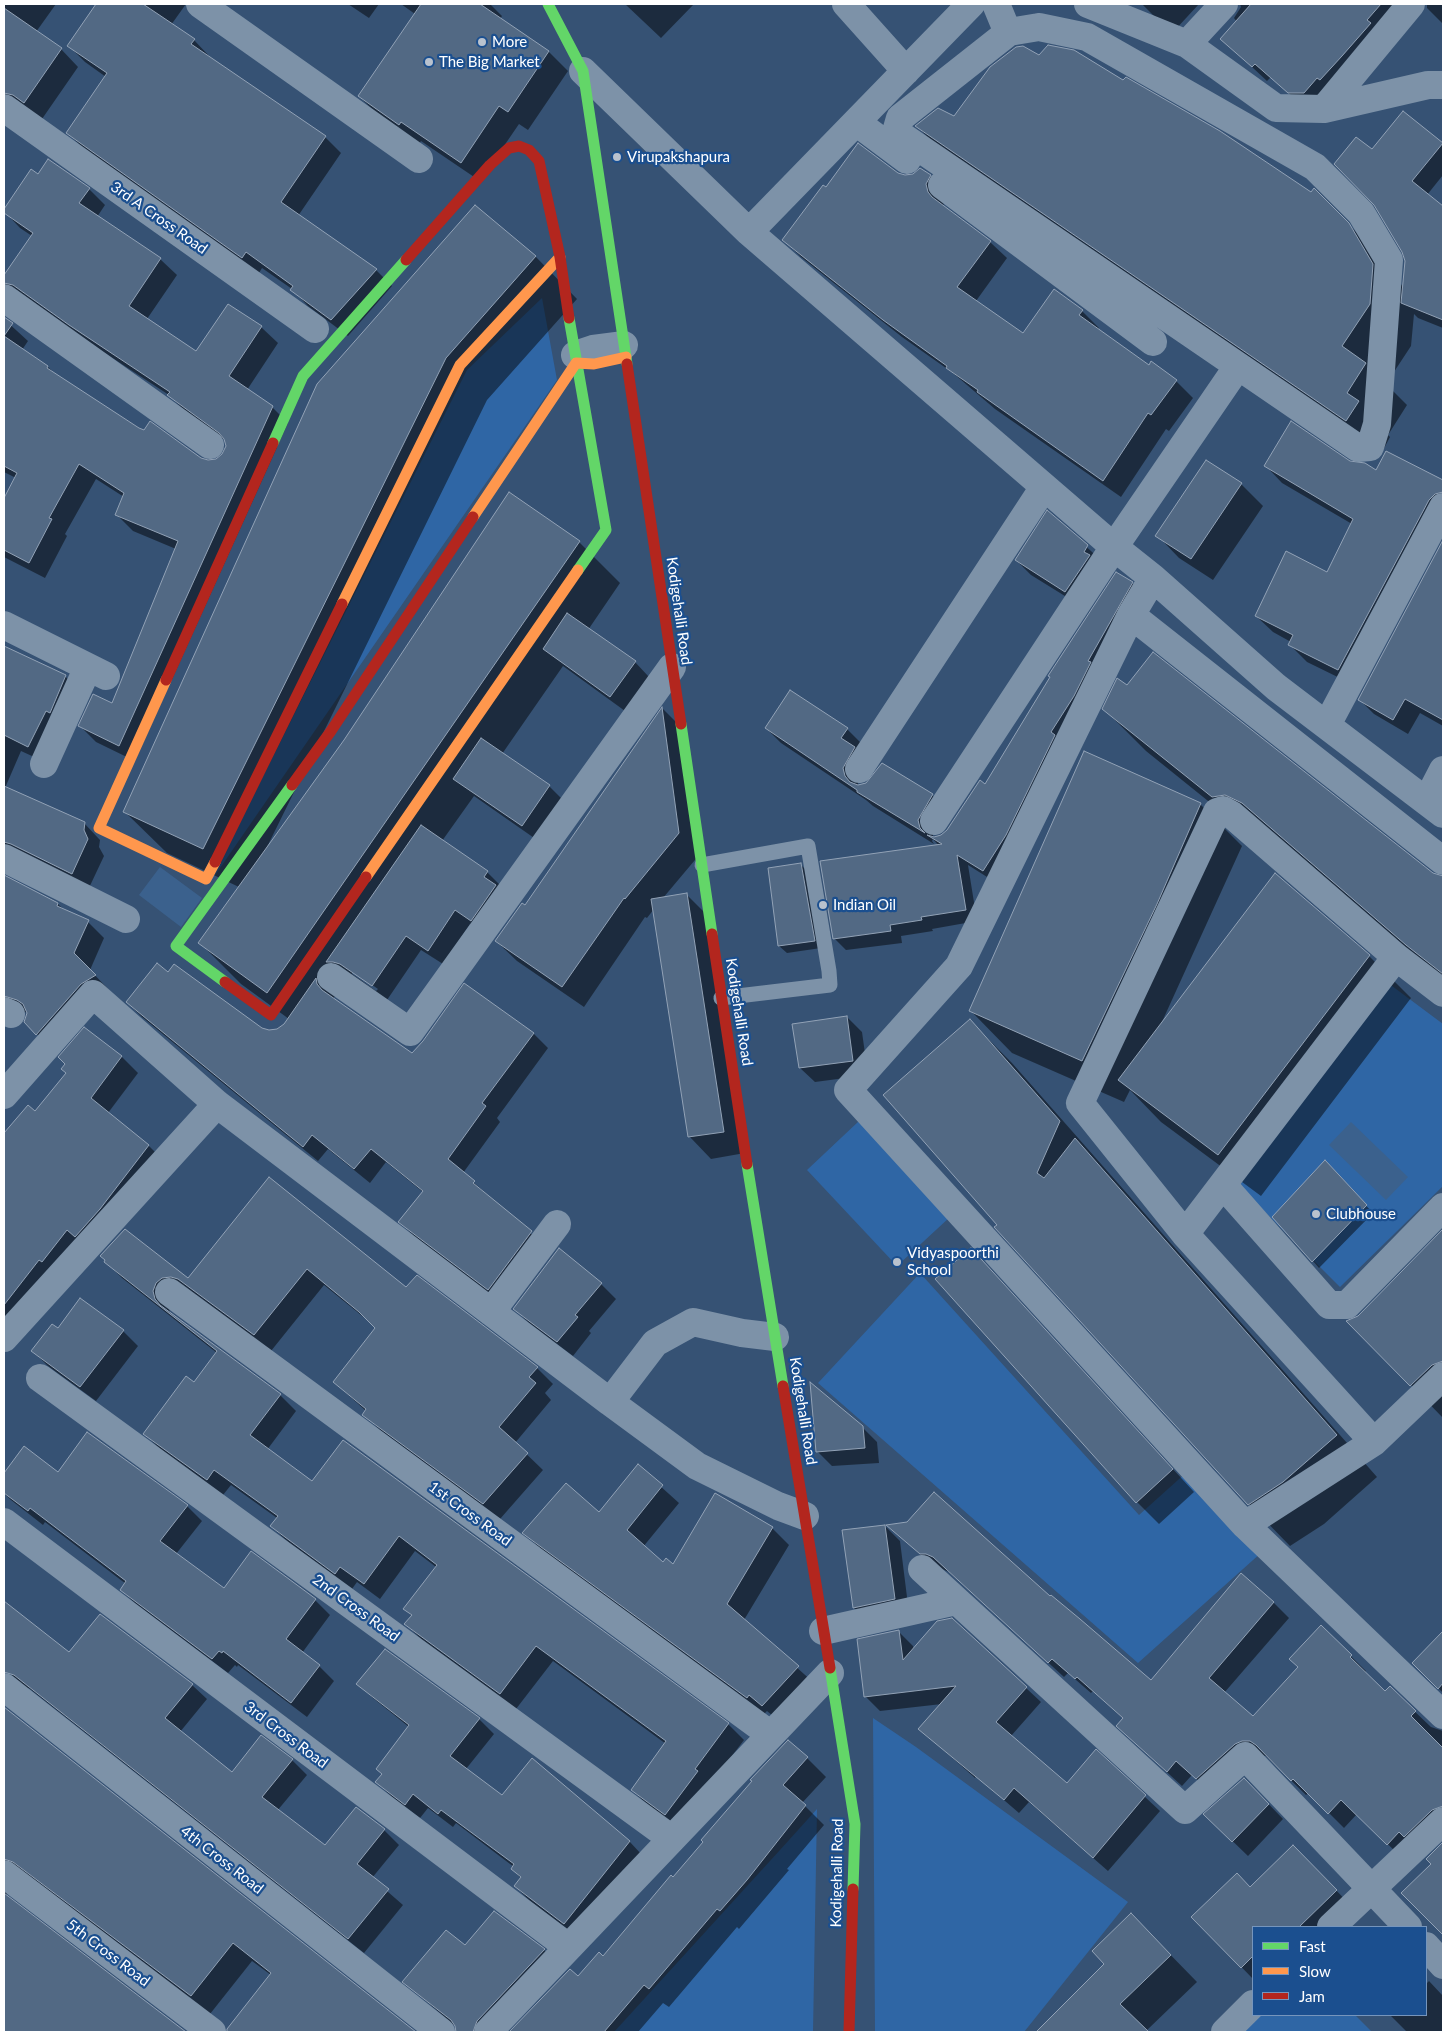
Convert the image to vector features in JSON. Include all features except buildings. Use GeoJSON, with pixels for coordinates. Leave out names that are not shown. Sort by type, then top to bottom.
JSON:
{"type":"FeatureCollection","features":[{"type":"Feature","properties":{"kind":"street"},"geometry":{"type":"LineString","coordinates":[[200,4],[419,159]]}},
{"type":"Feature","properties":{"kind":"street","name":"Kodigehalli Road"},"geometry":{"type":"LineString","coordinates":[[548,4],[583,71],[721,998],[855,1824],[849,2032]]}},
{"type":"Feature","properties":{"kind":"street"},"geometry":{"type":"LineString","coordinates":[[846,4],[906,71]]}},
{"type":"Feature","properties":{"kind":"street"},"geometry":{"type":"LineString","coordinates":[[749,232],[971,4]]}},
{"type":"Feature","properties":{"kind":"street"},"geometry":{"type":"LineString","coordinates":[[996,4],[1008,34]]}},
{"type":"Feature","properties":{"kind":"street"},"geometry":{"type":"LineString","coordinates":[[1088,4],[1188,44],[1276,108],[1324,109],[1428,85],[1443,85]]}},
{"type":"Feature","properties":{"kind":"street"},"geometry":{"type":"LineString","coordinates":[[1188,44],[1224,4]]}},
{"type":"Feature","properties":{"kind":"street"},"geometry":{"type":"LineString","coordinates":[[1324,109],[1411,4]]}},
{"type":"Feature","properties":{"kind":"street"},"geometry":{"type":"LineString","coordinates":[[1039,27],[1087,37],[1315,167],[1361,213],[1389,260],[1377,424],[1370,447],[1358,448],[896,132],[900,118],[1008,34],[1039,27]]}},
{"type":"Feature","properties":{"kind":"street"},"geometry":{"type":"LineString","coordinates":[[583,71],[749,232],[1114,547],[1153,578],[1276,687],[1435,807],[1443,770]]}},
{"type":"Feature","properties":{"kind":"street","name":"3rd A Cross Road"},"geometry":{"type":"LineString","coordinates":[[4,108],[315,328]]}},
{"type":"Feature","properties":{"kind":"street"},"geometry":{"type":"LineString","coordinates":[[856,122],[1154,342]]}},
{"type":"Feature","properties":{"kind":"street"},"geometry":{"type":"LineString","coordinates":[[560,257],[460,365],[206,879],[100,828],[303,376],[490,165],[509,148],[519,146],[529,150],[539,161],[560,257],[576,359],[606,530],[271,1016],[176,946],[331,731],[576,359],[593,350],[625,351]]}},
{"type":"Feature","properties":{"kind":"street"},"geometry":{"type":"LineString","coordinates":[[4,298],[210,445]]}},
{"type":"Feature","properties":{"kind":"street"},"geometry":{"type":"LineString","coordinates":[[934,821],[1114,547],[1238,366]]}},
{"type":"Feature","properties":{"kind":"street"},"geometry":{"type":"LineString","coordinates":[[859,769],[1044,487]]}},
{"type":"Feature","properties":{"kind":"street"},"geometry":{"type":"LineString","coordinates":[[1328,725],[1443,507]]}},
{"type":"Feature","properties":{"kind":"street"},"geometry":{"type":"LineString","coordinates":[[1153,578],[1132,615],[959,966],[848,1090],[1245,1524],[1443,1715]]}},
{"type":"Feature","properties":{"kind":"street"},"geometry":{"type":"LineString","coordinates":[[1132,615],[1443,860]]}},
{"type":"Feature","properties":{"kind":"street"},"geometry":{"type":"LineString","coordinates":[[4,625],[97,672],[44,764]]}},
{"type":"Feature","properties":{"kind":"street"},"geometry":{"type":"LineString","coordinates":[[331,977],[410,1032],[672,667]]}},
{"type":"Feature","properties":{"kind":"street"},"geometry":{"type":"LineString","coordinates":[[1374,1442],[1185,1234],[1080,1103],[1217,812],[1223,810],[1232,815],[1396,957],[1443,993]]}},
{"type":"Feature","properties":{"kind":"street"},"geometry":{"type":"LineString","coordinates":[[4,858],[126,919]]}},
{"type":"Feature","properties":{"kind":"street"},"geometry":{"type":"LineString","coordinates":[[1185,1234],[1396,957]]}},
{"type":"Feature","properties":{"kind":"street"},"geometry":{"type":"LineString","coordinates":[[4,1095],[94,994],[217,1104],[697,1466],[778,1506],[804,1516]]}},
{"type":"Feature","properties":{"kind":"street"},"geometry":{"type":"LineString","coordinates":[[4,1338],[217,1104]]}},
{"type":"Feature","properties":{"kind":"street"},"geometry":{"type":"LineString","coordinates":[[1223,1185],[1329,1305],[1347,1305],[1443,1207]]}},
{"type":"Feature","properties":{"kind":"street"},"geometry":{"type":"LineString","coordinates":[[491,1312],[557,1224]]}},
{"type":"Feature","properties":{"kind":"street","name":"1st Cross Road"},"geometry":{"type":"LineString","coordinates":[[169,1292],[772,1735]]}},
{"type":"Feature","properties":{"kind":"street"},"geometry":{"type":"LineString","coordinates":[[610,1402],[656,1343],[693,1322],[742,1333],[775,1337]]}},
{"type":"Feature","properties":{"kind":"street"},"geometry":{"type":"LineString","coordinates":[[1245,1524],[1374,1442],[1443,1376]]}},
{"type":"Feature","properties":{"kind":"street","name":"2nd Cross Road"},"geometry":{"type":"LineString","coordinates":[[40,1378],[672,1839]]}},
{"type":"Feature","properties":{"kind":"street","name":"3rd Cross Road"},"geometry":{"type":"LineString","coordinates":[[4,1522],[568,1947]]}},
{"type":"Feature","properties":{"kind":"street"},"geometry":{"type":"LineString","coordinates":[[922,1569],[1185,1810],[1245,1756],[1407,1926]]}},
{"type":"Feature","properties":{"kind":"street"},"geometry":{"type":"LineString","coordinates":[[823,1632],[956,1601]]}},
{"type":"Feature","properties":{"kind":"street"},"geometry":{"type":"LineString","coordinates":[[488,2032],[830,1673]]}},
{"type":"Feature","properties":{"kind":"street","name":"4th Cross Road"},"geometry":{"type":"LineString","coordinates":[[4,1687],[441,2032]]}},
{"type":"Feature","properties":{"kind":"street"},"geometry":{"type":"LineString","coordinates":[[1332,1926],[1443,1820]]}},
{"type":"Feature","properties":{"kind":"street","name":"5th Cross Road"},"geometry":{"type":"LineString","coordinates":[[4,1874],[212,2032]]}},
{"type":"Feature","properties":{"kind":"street"},"geometry":{"type":"LineString","coordinates":[[1427,1947],[1443,1965]]}},
{"type":"Feature","properties":{"kind":"street"},"geometry":{"type":"LineString","coordinates":[[1225,2032],[1252,2005]]}},
{"type":"Feature","properties":{"kind":"lane"},"geometry":{"type":"LineString","coordinates":[[702,865],[808,846],[830,984],[721,998]]}},
{"type":"Feature","properties":{"kind":"shaded area"},"geometry":{"type":"Polygon","coordinates":[[[542,298],[557,380],[209,884],[467,370],[542,298]]]}},
{"type":"Feature","properties":{"kind":"shaded area"},"geometry":{"type":"Polygon","coordinates":[[[160,867],[202,898],[181,927],[139,895],[160,867]]]}},
{"type":"Feature","properties":{"kind":"shaded area"},"geometry":{"type":"Polygon","coordinates":[[[1388,983],[1443,1024],[1443,1186],[1340,1287],[1239,1186],[1388,983]]]}},
{"type":"Feature","properties":{"kind":"shaded area"},"geometry":{"type":"Polygon","coordinates":[[[859,1121],[950,1217],[897,1266],[807,1170],[859,1121]]]}},
{"type":"Feature","properties":{"kind":"shaded area"},"geometry":{"type":"Polygon","coordinates":[[[1351,1122],[1408,1177],[1386,1200],[1329,1145],[1351,1122]]]}},
{"type":"Feature","properties":{"kind":"shaded area"},"geometry":{"type":"Polygon","coordinates":[[[920,1273],[1139,1515],[1188,1471],[1262,1552],[1138,1663],[818,1383],[920,1273]]]}},
{"type":"Feature","properties":{"kind":"shaded area"},"geometry":{"type":"Polygon","coordinates":[[[873,1718],[916,1747],[1128,1902],[1024,2032],[875,2032],[873,1718]]]}},
{"type":"Feature","properties":{"kind":"shaded area"},"geometry":{"type":"Polygon","coordinates":[[[817,1809],[813,2032],[614,2032],[780,1850],[817,1809]]]}},
{"type":"Feature","properties":{"kind":"shaded area"},"geometry":{"type":"Polygon","coordinates":[[[1258,2016],[1356,2016],[1372,2032],[1242,2032],[1258,2016]]]}},
{"type":"Feature","properties":{"kind":"traffic: fast"},"geometry":{"type":"LineString","coordinates":[[548,4],[583,71],[627,364]]}},
{"type":"Feature","properties":{"kind":"traffic: fast"},"geometry":{"type":"LineString","coordinates":[[273,443],[303,376],[406,260]]}},
{"type":"Feature","properties":{"kind":"traffic: fast"},"geometry":{"type":"LineString","coordinates":[[569,318],[606,530],[578,570]]}},
{"type":"Feature","properties":{"kind":"traffic: fast"},"geometry":{"type":"LineString","coordinates":[[681,724],[712,934]]}},
{"type":"Feature","properties":{"kind":"traffic: fast"},"geometry":{"type":"LineString","coordinates":[[225,982],[176,946],[292,785]]}},
{"type":"Feature","properties":{"kind":"traffic: fast"},"geometry":{"type":"LineString","coordinates":[[747,1164],[783,1386]]}},
{"type":"Feature","properties":{"kind":"traffic: fast"},"geometry":{"type":"LineString","coordinates":[[830,1668],[855,1824],[853,1889]]}},
{"type":"Feature","properties":{"kind":"traffic: slow"},"geometry":{"type":"LineString","coordinates":[[342,604],[460,365],[560,257]]}},
{"type":"Feature","properties":{"kind":"traffic: slow"},"geometry":{"type":"LineString","coordinates":[[473,517],[576,363],[594,364],[626,357]]}},
{"type":"Feature","properties":{"kind":"traffic: slow"},"geometry":{"type":"LineString","coordinates":[[366,877],[578,570]]}},
{"type":"Feature","properties":{"kind":"traffic: slow"},"geometry":{"type":"LineString","coordinates":[[166,680],[99,828],[206,879],[215,862]]}},
{"type":"Feature","properties":{"kind":"traffic: jam"},"geometry":{"type":"LineString","coordinates":[[406,260],[490,165],[509,148],[519,146],[529,150],[539,161],[560,257],[569,318]]}},
{"type":"Feature","properties":{"kind":"traffic: jam"},"geometry":{"type":"LineString","coordinates":[[627,364],[681,724]]}},
{"type":"Feature","properties":{"kind":"traffic: jam"},"geometry":{"type":"LineString","coordinates":[[166,680],[273,443]]}},
{"type":"Feature","properties":{"kind":"traffic: jam"},"geometry":{"type":"LineString","coordinates":[[292,785],[331,731],[473,517]]}},
{"type":"Feature","properties":{"kind":"traffic: jam"},"geometry":{"type":"LineString","coordinates":[[215,862],[342,604]]}},
{"type":"Feature","properties":{"kind":"traffic: jam"},"geometry":{"type":"LineString","coordinates":[[225,982],[271,1015],[366,877]]}},
{"type":"Feature","properties":{"kind":"traffic: jam"},"geometry":{"type":"LineString","coordinates":[[712,934],[747,1164]]}},
{"type":"Feature","properties":{"kind":"traffic: jam"},"geometry":{"type":"LineString","coordinates":[[783,1386],[830,1668]]}},
{"type":"Feature","properties":{"kind":"traffic: jam"},"geometry":{"type":"LineString","coordinates":[[849,2032],[853,1889]]}},
{"type":"Feature","properties":{"kind":"place","name":"More"},"geometry":{"type":"Point","coordinates":[482,42]}},
{"type":"Feature","properties":{"kind":"place","name":"The Big Market"},"geometry":{"type":"Point","coordinates":[429,62]}},
{"type":"Feature","properties":{"kind":"place","name":"Virupakshapura"},"geometry":{"type":"Point","coordinates":[617,157]}},
{"type":"Feature","properties":{"kind":"place","name":"Indian Oil"},"geometry":{"type":"Point","coordinates":[823,905]}},
{"type":"Feature","properties":{"kind":"place","name":"Clubhouse"},"geometry":{"type":"Point","coordinates":[1316,1214]}},
{"type":"Feature","properties":{"kind":"place","name":"Vidyaspoorthi School"},"geometry":{"type":"Point","coordinates":[897,1262]}}]}
